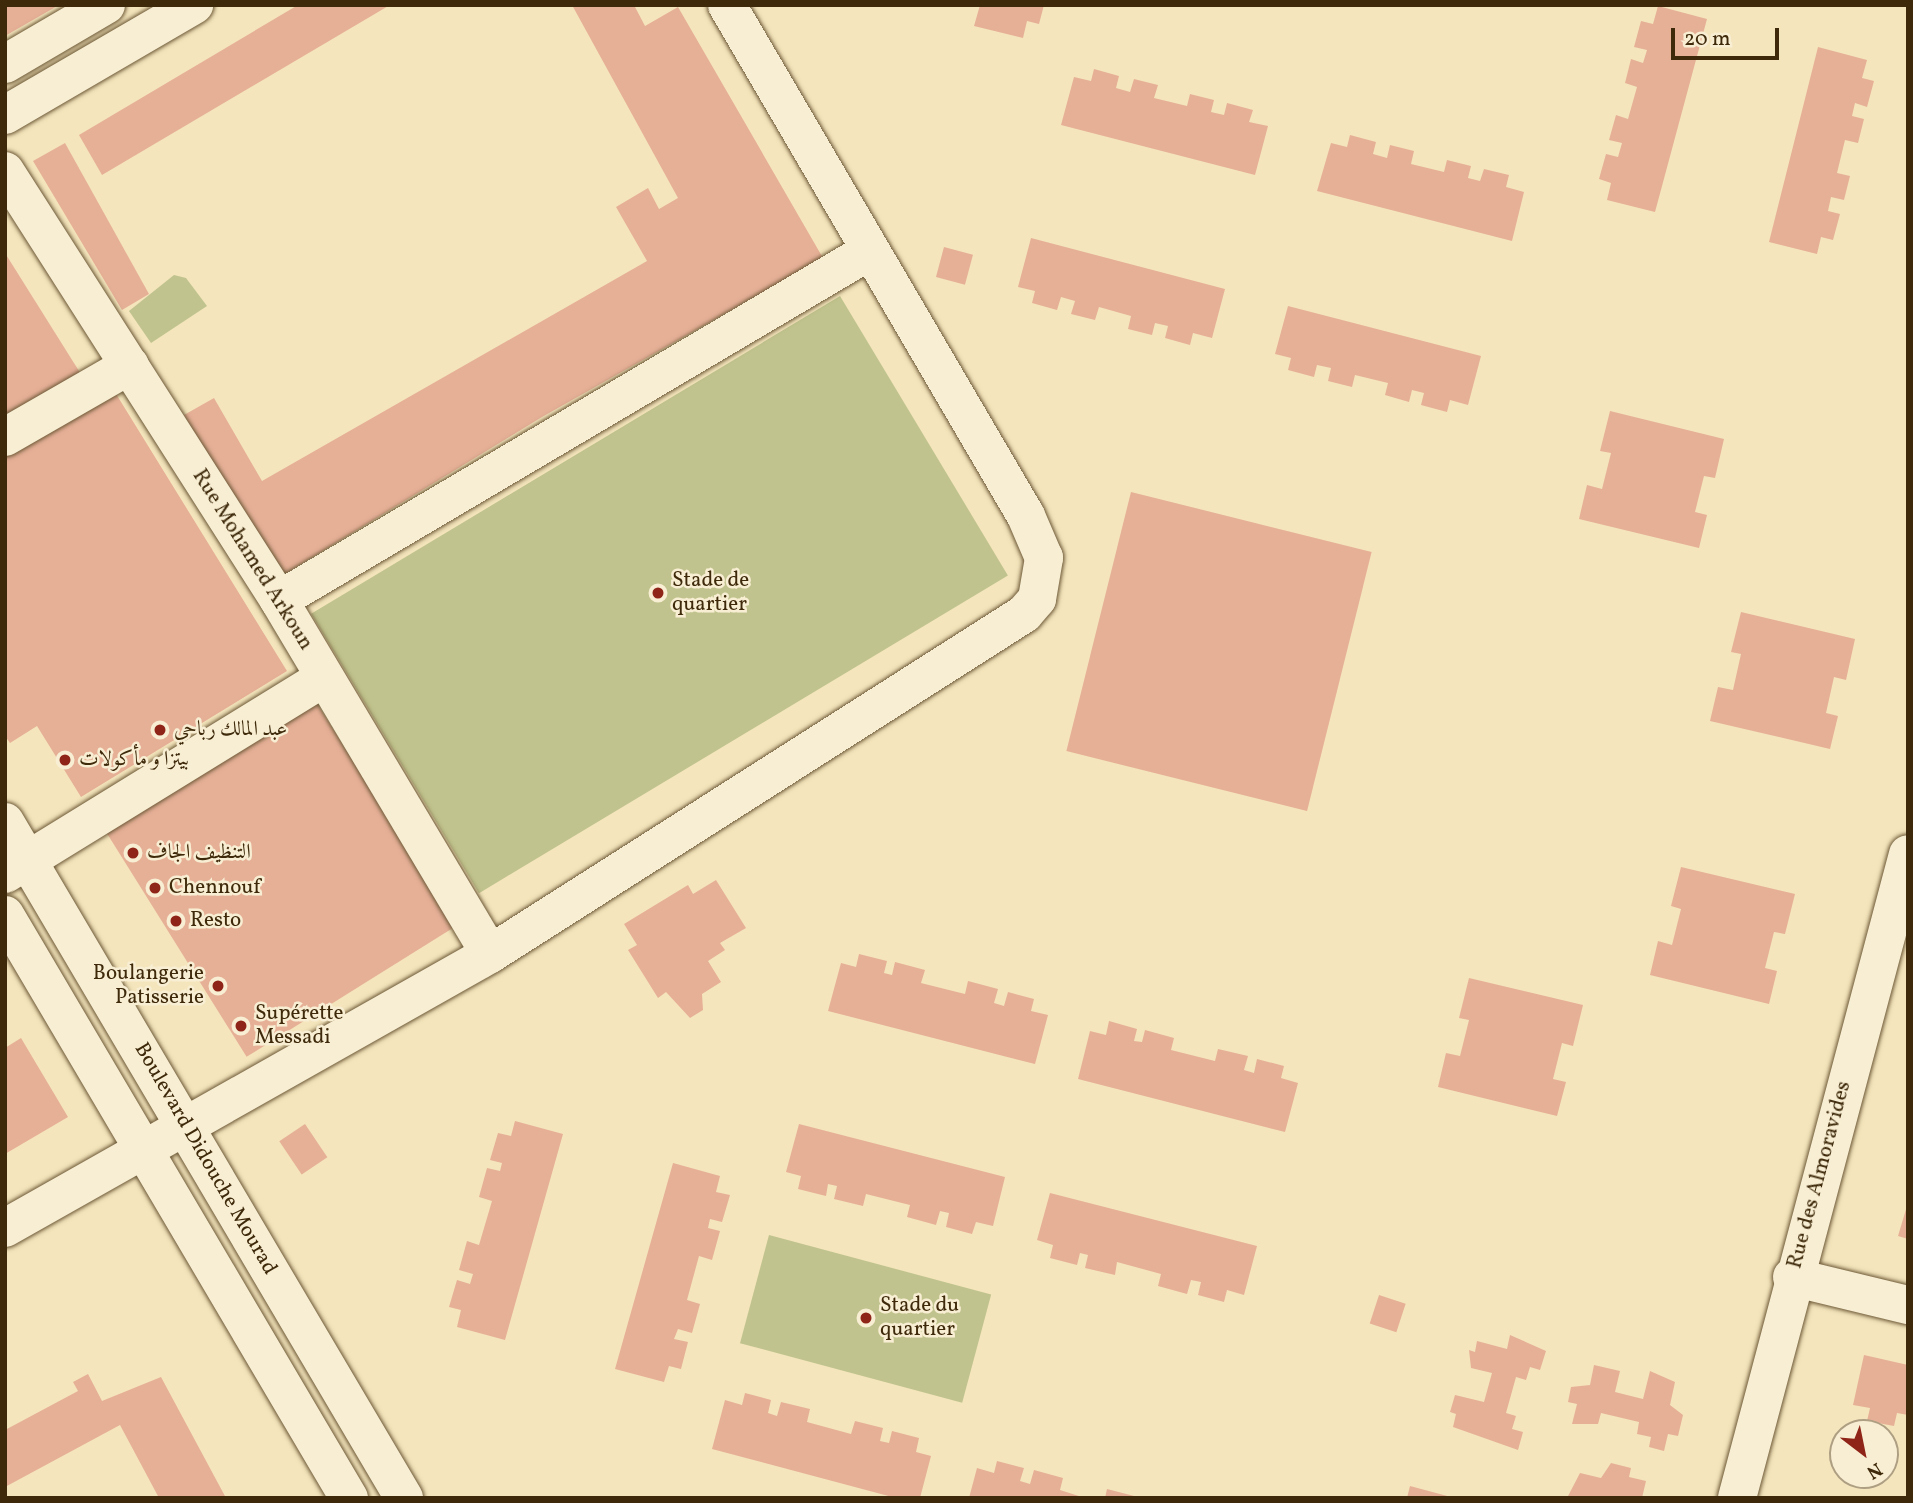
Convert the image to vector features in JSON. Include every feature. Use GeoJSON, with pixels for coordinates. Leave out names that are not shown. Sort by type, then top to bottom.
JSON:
{"type":"FeatureCollection","features":[{"type":"Feature","properties":{"kind":"street"},"geometry":{"type":"LineString","coordinates":[[5,64],[106,5]]}},
{"type":"Feature","properties":{"kind":"street"},"geometry":{"type":"LineString","coordinates":[[5,115],[194,5]]}},
{"type":"Feature","properties":{"kind":"street"},"geometry":{"type":"LineString","coordinates":[[5,1228],[188,1130],[490,954],[1024,614],[1037,599],[1044,558],[1026,516],[868,252],[727,5]]}},
{"type":"Feature","properties":{"kind":"street","name":"Rue Mohamed Arkoun"},"geometry":{"type":"LineString","coordinates":[[5,171],[279,600],[490,954]]}},
{"type":"Feature","properties":{"kind":"street"},"geometry":{"type":"LineString","coordinates":[[279,600],[868,252]]}},
{"type":"Feature","properties":{"kind":"street"},"geometry":{"type":"LineString","coordinates":[[5,438],[130,365]]}},
{"type":"Feature","properties":{"kind":"street"},"geometry":{"type":"LineString","coordinates":[[17,867],[324,678]]}},
{"type":"Feature","properties":{"kind":"street","name":"Boulevard Didouche Mourad"},"geometry":{"type":"LineString","coordinates":[[5,822],[17,867],[188,1130],[404,1498]]}},
{"type":"Feature","properties":{"kind":"street","name":"Rue des Almoravides"},"geometry":{"type":"LineString","coordinates":[[1737,1498],[1792,1277],[1908,854]]}},
{"type":"Feature","properties":{"kind":"street"},"geometry":{"type":"LineString","coordinates":[[5,915],[143,1155],[349,1498]]}},
{"type":"Feature","properties":{"kind":"street"},"geometry":{"type":"LineString","coordinates":[[1792,1277],[1908,1305]]}},
{"type":"Feature","properties":{"kind":"green space"},"geometry":{"type":"Polygon","coordinates":[[[174,275],[186,278],[207,306],[151,343],[129,311],[174,275]]]}},
{"type":"Feature","properties":{"kind":"green space","name":"Stade de quartier"},"geometry":{"type":"Polygon","coordinates":[[[840,296],[1008,575],[479,893],[311,614],[840,296]]]}},
{"type":"Feature","properties":{"kind":"green space","name":"Stade du quartier"},"geometry":{"type":"Polygon","coordinates":[[[769,1235],[991,1295],[962,1403],[740,1343],[769,1235]]]}},
{"type":"Feature","properties":{"kind":"building"},"geometry":{"type":"Polygon","coordinates":[[[5,5],[59,5],[5,36],[5,5]]]}},
{"type":"Feature","properties":{"kind":"building"},"geometry":{"type":"Polygon","coordinates":[[[298,5],[390,5],[102,175],[79,135],[298,5]]]}},
{"type":"Feature","properties":{"kind":"building"},"geometry":{"type":"Polygon","coordinates":[[[572,5],[634,5],[645,26],[678,7],[823,258],[542,417],[280,577],[184,415],[214,398],[262,481],[647,261],[616,207],[648,188],[659,209],[678,198],[572,5]]]}},
{"type":"Feature","properties":{"kind":"building"},"geometry":{"type":"Polygon","coordinates":[[[980,5],[1044,5],[1039,24],[1027,21],[1023,38],[974,26],[980,5]]]}},
{"type":"Feature","properties":{"kind":"building"},"geometry":{"type":"Polygon","coordinates":[[[1658,6],[1707,19],[1655,212],[1607,200],[1611,183],[1599,179],[1606,154],[1618,157],[1622,143],[1609,140],[1616,115],[1628,119],[1637,87],[1625,83],[1631,59],[1643,63],[1647,50],[1634,47],[1641,21],[1653,24],[1658,6]]]}},
{"type":"Feature","properties":{"kind":"building"},"geometry":{"type":"Polygon","coordinates":[[[1818,47],[1867,60],[1862,78],[1874,81],[1867,107],[1855,103],[1852,116],[1864,119],[1858,143],[1845,140],[1837,173],[1850,176],[1844,200],[1831,197],[1828,211],[1840,214],[1833,240],[1821,237],[1817,254],[1769,242],[1818,47]]]}},
{"type":"Feature","properties":{"kind":"building"},"geometry":{"type":"Polygon","coordinates":[[[1094,69],[1119,76],[1116,88],[1130,92],[1134,79],[1158,85],[1154,98],[1187,106],[1190,94],[1214,100],[1211,112],[1224,115],[1227,103],[1253,110],[1249,122],[1268,126],[1255,175],[1061,125],[1074,77],[1091,81],[1094,69]]]}},
{"type":"Feature","properties":{"kind":"building"},"geometry":{"type":"Polygon","coordinates":[[[1350,135],[1376,142],[1373,154],[1387,158],[1390,145],[1414,151],[1411,164],[1444,172],[1447,160],[1471,166],[1468,178],[1480,181],[1484,169],[1509,175],[1506,187],[1524,192],[1512,241],[1317,191],[1331,143],[1347,147],[1350,135]]]}},
{"type":"Feature","properties":{"kind":"building"},"geometry":{"type":"Polygon","coordinates":[[[65,143],[149,294],[122,310],[33,161],[65,143]]]}},
{"type":"Feature","properties":{"kind":"building"},"geometry":{"type":"Polygon","coordinates":[[[1031,238],[1225,289],[1212,338],[1193,333],[1190,345],[1165,338],[1168,326],[1155,323],[1152,335],[1128,329],[1131,316],[1099,307],[1095,320],[1071,314],[1075,301],[1061,297],[1057,310],[1032,303],[1035,291],[1018,287],[1031,238]]]}},
{"type":"Feature","properties":{"kind":"building"},"geometry":{"type":"Polygon","coordinates":[[[944,247],[973,255],[965,285],[936,277],[944,247]]]}},
{"type":"Feature","properties":{"kind":"building"},"geometry":{"type":"Polygon","coordinates":[[[5,253],[84,379],[5,428],[5,253]]]}},
{"type":"Feature","properties":{"kind":"building"},"geometry":{"type":"Polygon","coordinates":[[[1288,306],[1481,356],[1468,405],[1450,400],[1447,412],[1421,405],[1424,393],[1412,390],[1409,402],[1385,395],[1388,383],[1355,375],[1352,387],[1328,381],[1331,368],[1317,365],[1314,377],[1288,370],[1291,358],[1275,354],[1288,306]]]}},
{"type":"Feature","properties":{"kind":"building"},"geometry":{"type":"Polygon","coordinates":[[[113,389],[287,671],[81,797],[37,726],[10,743],[5,736],[5,456],[113,389]]]}},
{"type":"Feature","properties":{"kind":"building"},"geometry":{"type":"Polygon","coordinates":[[[1610,411],[1724,439],[1715,478],[1704,476],[1695,512],[1707,515],[1699,548],[1579,519],[1587,485],[1602,489],[1611,453],[1600,451],[1610,411]]]}},
{"type":"Feature","properties":{"kind":"building"},"geometry":{"type":"Polygon","coordinates":[[[1131,492],[1372,552],[1307,811],[1066,751],[1131,492]]]}},
{"type":"Feature","properties":{"kind":"building"},"geometry":{"type":"Polygon","coordinates":[[[1741,612],[1855,639],[1846,680],[1834,677],[1826,713],[1838,716],[1830,749],[1710,721],[1718,687],[1733,690],[1741,654],[1731,652],[1741,612]]]}},
{"type":"Feature","properties":{"kind":"building"},"geometry":{"type":"Polygon","coordinates":[[[313,697],[456,926],[247,1057],[104,828],[313,697]]]}},
{"type":"Feature","properties":{"kind":"building"},"geometry":{"type":"Polygon","coordinates":[[[1681,867],[1795,894],[1785,934],[1774,932],[1765,968],[1777,971],[1769,1004],[1650,975],[1658,941],[1672,945],[1681,909],[1671,906],[1681,867]]]}},
{"type":"Feature","properties":{"kind":"building"},"geometry":{"type":"Polygon","coordinates":[[[716,880],[746,928],[720,943],[725,950],[708,961],[721,982],[702,994],[703,1010],[690,1018],[666,992],[658,998],[628,950],[637,945],[624,924],[688,885],[693,894],[716,880]]]}},
{"type":"Feature","properties":{"kind":"building"},"geometry":{"type":"Polygon","coordinates":[[[859,954],[887,961],[884,973],[892,975],[895,962],[925,970],[921,983],[965,994],[968,981],[998,989],[994,1003],[1004,1006],[1008,992],[1034,999],[1031,1011],[1048,1015],[1035,1064],[828,1011],[841,963],[856,967],[859,954]]]}},
{"type":"Feature","properties":{"kind":"building"},"geometry":{"type":"Polygon","coordinates":[[[1469,978],[1583,1005],[1573,1046],[1562,1043],[1553,1079],[1566,1082],[1557,1116],[1438,1087],[1446,1053],[1460,1056],[1469,1020],[1459,1018],[1469,978]]]}},
{"type":"Feature","properties":{"kind":"building"},"geometry":{"type":"Polygon","coordinates":[[[1109,1021],[1137,1029],[1134,1041],[1142,1042],[1145,1030],[1174,1038],[1171,1050],[1215,1061],[1218,1049],[1248,1056],[1244,1070],[1254,1073],[1257,1059],[1284,1066],[1281,1078],[1298,1083],[1285,1132],[1078,1079],[1090,1031],[1106,1035],[1109,1021]]]}},
{"type":"Feature","properties":{"kind":"building"},"geometry":{"type":"Polygon","coordinates":[[[21,1038],[68,1117],[5,1154],[5,1048],[21,1038]]]}},
{"type":"Feature","properties":{"kind":"building"},"geometry":{"type":"Polygon","coordinates":[[[515,1121],[563,1134],[505,1340],[457,1327],[461,1310],[449,1307],[457,1280],[470,1284],[473,1274],[459,1270],[467,1241],[479,1245],[492,1201],[479,1197],[487,1168],[500,1171],[502,1163],[490,1160],[498,1133],[511,1136],[515,1121]]]}},
{"type":"Feature","properties":{"kind":"building"},"geometry":{"type":"Polygon","coordinates":[[[305,1124],[327,1157],[302,1174],[279,1141],[305,1124]]]}},
{"type":"Feature","properties":{"kind":"building"},"geometry":{"type":"Polygon","coordinates":[[[799,1124],[1005,1177],[993,1226],[976,1222],[972,1234],[946,1227],[949,1213],[940,1211],[936,1225],[907,1217],[910,1205],[866,1194],[863,1206],[834,1199],[837,1186],[828,1184],[826,1196],[798,1189],[801,1176],[786,1172],[799,1124]]]}},
{"type":"Feature","properties":{"kind":"building"},"geometry":{"type":"Polygon","coordinates":[[[673,1163],[720,1176],[716,1192],[730,1195],[722,1222],[710,1219],[708,1228],[720,1231],[712,1260],[699,1256],[687,1300],[700,1304],[692,1333],[678,1329],[674,1339],[688,1342],[681,1369],[669,1366],[664,1382],[615,1369],[673,1163]]]}},
{"type":"Feature","properties":{"kind":"building"},"geometry":{"type":"Polygon","coordinates":[[[1050,1193],[1257,1246],[1244,1295],[1227,1290],[1224,1302],[1198,1295],[1201,1282],[1191,1280],[1187,1294],[1158,1286],[1161,1274],[1117,1262],[1115,1275],[1085,1268],[1088,1255],[1080,1253],[1077,1265],[1050,1258],[1053,1245],[1037,1240],[1050,1193]]]}},
{"type":"Feature","properties":{"kind":"building"},"geometry":{"type":"Polygon","coordinates":[[[1908,1206],[1908,1239],[1898,1236],[1908,1206]]]}},
{"type":"Feature","properties":{"kind":"building"},"geometry":{"type":"Polygon","coordinates":[[[1379,1295],[1406,1304],[1396,1332],[1370,1324],[1379,1295]]]}},
{"type":"Feature","properties":{"kind":"building"},"geometry":{"type":"Polygon","coordinates":[[[1510,1335],[1546,1351],[1540,1370],[1530,1367],[1526,1380],[1516,1377],[1506,1413],[1516,1416],[1512,1429],[1523,1432],[1518,1450],[1453,1427],[1456,1414],[1450,1412],[1455,1395],[1484,1402],[1492,1373],[1471,1368],[1469,1350],[1475,1352],[1477,1341],[1507,1349],[1510,1335]]]}},
{"type":"Feature","properties":{"kind":"building"},"geometry":{"type":"Polygon","coordinates":[[[1864,1355],[1908,1365],[1908,1415],[1897,1413],[1896,1419],[1867,1419],[1870,1408],[1853,1405],[1864,1355]]]}},
{"type":"Feature","properties":{"kind":"building"},"geometry":{"type":"Polygon","coordinates":[[[1594,1365],[1620,1371],[1615,1392],[1643,1399],[1650,1371],[1675,1382],[1670,1405],[1683,1415],[1678,1436],[1668,1434],[1664,1451],[1649,1447],[1651,1437],[1637,1434],[1639,1422],[1601,1413],[1598,1424],[1572,1424],[1577,1404],[1568,1402],[1571,1387],[1590,1385],[1594,1365]]]}},
{"type":"Feature","properties":{"kind":"building"},"geometry":{"type":"Polygon","coordinates":[[[88,1374],[102,1401],[161,1377],[226,1498],[159,1498],[120,1425],[5,1487],[5,1430],[78,1391],[73,1382],[88,1374]]]}},
{"type":"Feature","properties":{"kind":"building"},"geometry":{"type":"Polygon","coordinates":[[[745,1393],[771,1400],[768,1413],[777,1416],[781,1402],[810,1409],[807,1422],[851,1434],[855,1421],[883,1428],[880,1441],[889,1443],[892,1431],[919,1438],[916,1452],[931,1456],[920,1498],[896,1498],[712,1449],[725,1400],[742,1405],[745,1393]]]}},
{"type":"Feature","properties":{"kind":"building"},"geometry":{"type":"Polygon","coordinates":[[[997,1461],[1024,1468],[1020,1481],[1030,1484],[1034,1470],[1063,1478],[1060,1490],[1085,1498],[969,1498],[977,1468],[994,1473],[997,1461]]]}},
{"type":"Feature","properties":{"kind":"building"},"geometry":{"type":"Polygon","coordinates":[[[1611,1463],[1631,1468],[1629,1477],[1646,1481],[1642,1498],[1567,1498],[1580,1473],[1601,1478],[1611,1463]]]}},
{"type":"Feature","properties":{"kind":"building"},"geometry":{"type":"Polygon","coordinates":[[[1410,1486],[1451,1497],[1451,1498],[1407,1498],[1410,1486]]]}},
{"type":"Feature","properties":{"kind":"building"},"geometry":{"type":"Polygon","coordinates":[[[1107,1489],[1138,1497],[1138,1498],[1105,1498],[1107,1489]]]}},
{"type":"Feature","properties":{"kind":"place","name":"Stade de quartier"},"geometry":{"type":"Point","coordinates":[658,593]}},
{"type":"Feature","properties":{"kind":"place","name":"عبد المالك رباحي"},"geometry":{"type":"Point","coordinates":[160,730]}},
{"type":"Feature","properties":{"kind":"place","name":"بيتزا و مأكولات"},"geometry":{"type":"Point","coordinates":[65,760]}},
{"type":"Feature","properties":{"kind":"place","name":"التنظيف الجاف"},"geometry":{"type":"Point","coordinates":[133,853]}},
{"type":"Feature","properties":{"kind":"place","name":"Chennouf"},"geometry":{"type":"Point","coordinates":[155,888]}},
{"type":"Feature","properties":{"kind":"place","name":"Resto"},"geometry":{"type":"Point","coordinates":[176,921]}},
{"type":"Feature","properties":{"kind":"place","name":"Boulangerie Patisserie"},"geometry":{"type":"Point","coordinates":[218,986]}},
{"type":"Feature","properties":{"kind":"place","name":"Supérette Messadi"},"geometry":{"type":"Point","coordinates":[241,1026]}},
{"type":"Feature","properties":{"kind":"place","name":"Stade du quartier"},"geometry":{"type":"Point","coordinates":[866,1318]}}]}
